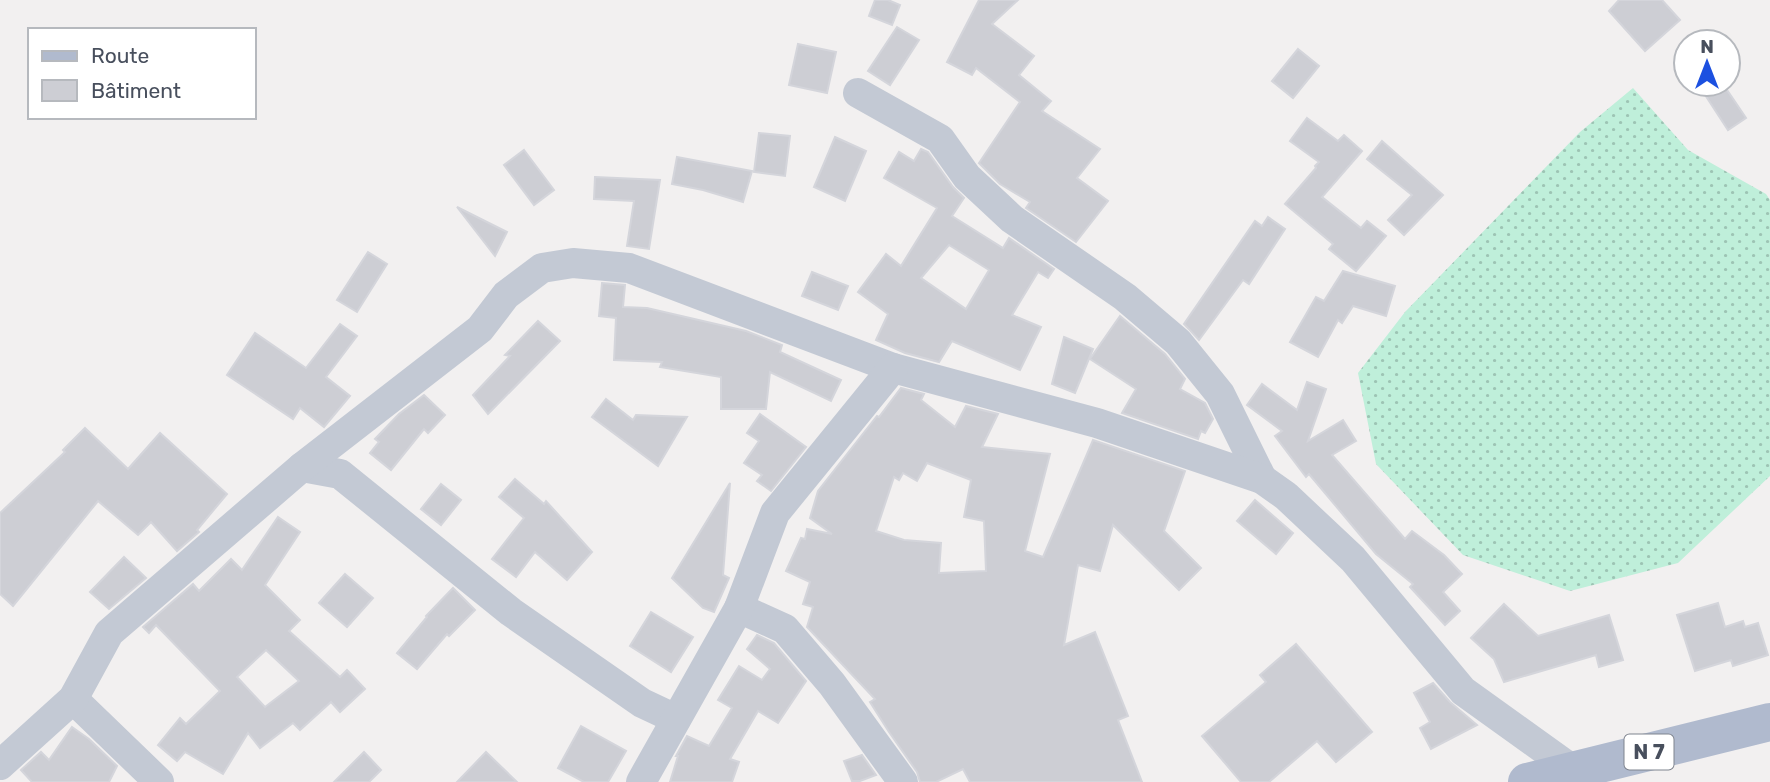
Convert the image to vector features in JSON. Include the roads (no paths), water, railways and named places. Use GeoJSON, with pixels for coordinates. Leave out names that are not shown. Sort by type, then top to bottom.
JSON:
{"type":"FeatureCollection","features":[{"type":"Feature","properties":{"kind":"main road","name":"N 7"},"geometry":{"type":"LineString","coordinates":[[1528,782],[1770,722]]}},
{"type":"Feature","properties":{"kind":"street"},"geometry":{"type":"LineString","coordinates":[[858,93],[940,139],[967,177],[1012,219],[1125,297],[1178,342],[1220,394],[1262,480]]}},
{"type":"Feature","properties":{"kind":"street"},"geometry":{"type":"LineString","coordinates":[[0,765],[73,699],[109,633],[302,467],[480,329],[506,295],[542,268],[573,263],[629,268],[893,368],[1097,423],[1262,480],[1286,496],[1353,559],[1463,691],[1573,770]]}},
{"type":"Feature","properties":{"kind":"street"},"geometry":{"type":"LineString","coordinates":[[641,782],[739,608],[775,513],[893,368]]}},
{"type":"Feature","properties":{"kind":"street"},"geometry":{"type":"LineString","coordinates":[[302,467],[340,474],[511,612],[642,703],[677,719]]}},
{"type":"Feature","properties":{"kind":"street"},"geometry":{"type":"LineString","coordinates":[[739,608],[785,629],[832,684],[903,782]]}},
{"type":"Feature","properties":{"kind":"street"},"geometry":{"type":"LineString","coordinates":[[73,699],[159,782]]}}]}
